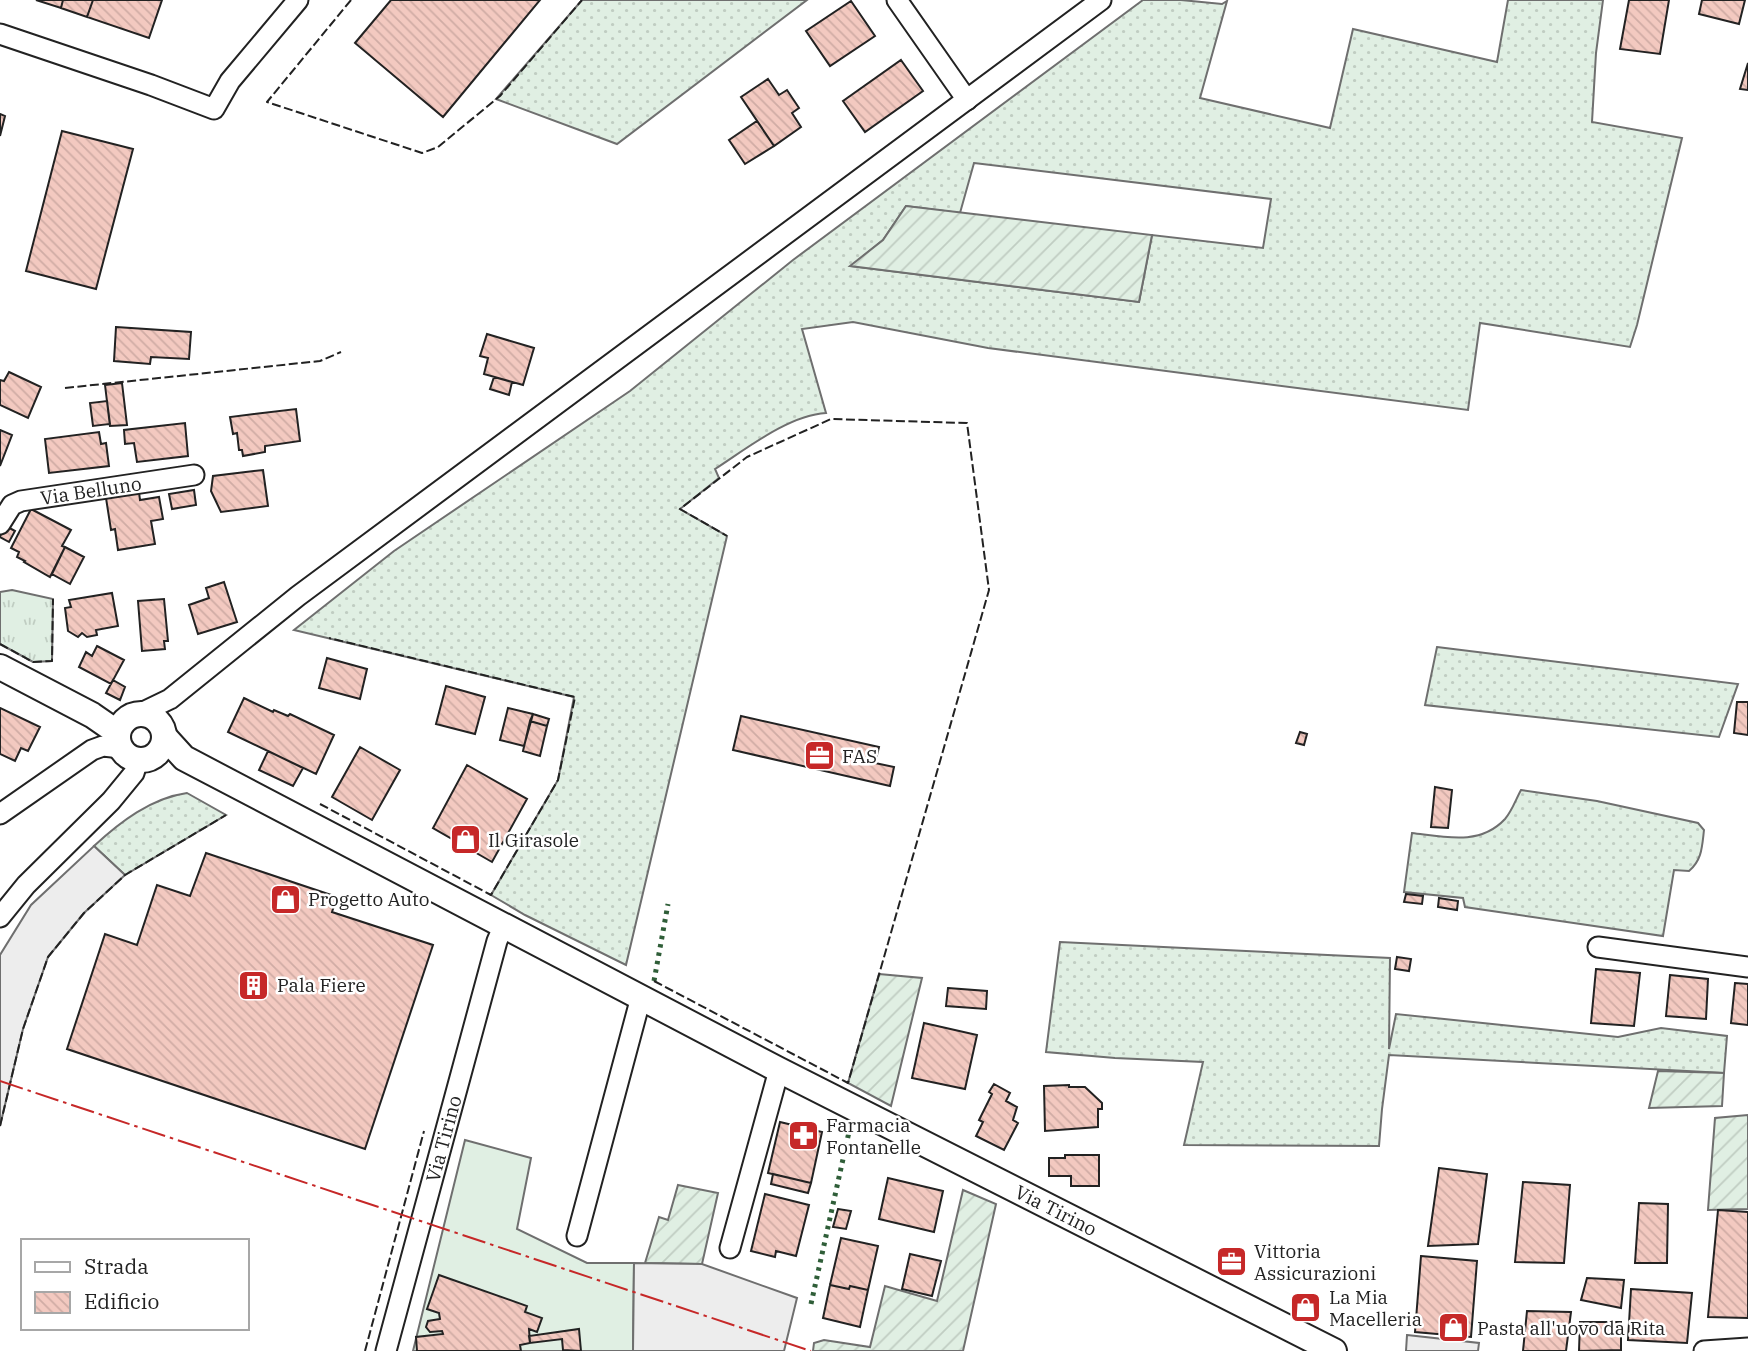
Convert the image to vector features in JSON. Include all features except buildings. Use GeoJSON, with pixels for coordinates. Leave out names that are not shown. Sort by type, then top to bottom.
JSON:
{"type":"FeatureCollection","features":[{"type":"Feature","properties":{"kind":"street"},"geometry":{"type":"LineString","coordinates":[[0,34],[214,109],[230,80],[298,0]]}},
{"type":"Feature","properties":{"kind":"street"},"geometry":{"type":"LineString","coordinates":[[897,0],[967,100]]}},
{"type":"Feature","properties":{"kind":"street"},"geometry":{"type":"LineString","coordinates":[[0,918],[26,885],[111,801],[134,773],[142,736],[170,699],[298,596],[1101,0]]}},
{"type":"Feature","properties":{"kind":"street","name":"Via Belluno"},"geometry":{"type":"LineString","coordinates":[[0,524],[12,505],[21,500],[194,475]]}},
{"type":"Feature","properties":{"kind":"street","name":"Via Tirino"},"geometry":{"type":"LineString","coordinates":[[0,667],[92,715],[142,736],[779,1070],[1334,1351]]}},
{"type":"Feature","properties":{"kind":"street"},"geometry":{"type":"LineString","coordinates":[[0,814],[92,750],[142,736]]}},
{"type":"Feature","properties":{"kind":"street","name":"Via Tirino"},"geometry":{"type":"LineString","coordinates":[[386,1351],[497,941],[504,925]]}},
{"type":"Feature","properties":{"kind":"street"},"geometry":{"type":"LineString","coordinates":[[1598,947],[1748,967]]}},
{"type":"Feature","properties":{"kind":"street"},"geometry":{"type":"LineString","coordinates":[[577,1236],[641,997]]}},
{"type":"Feature","properties":{"kind":"street"},"geometry":{"type":"LineString","coordinates":[[730,1248],[779,1070]]}},
{"type":"Feature","properties":{"kind":"street"},"geometry":{"type":"LineString","coordinates":[[1704,1351],[1748,1348]]}},
{"type":"Feature","properties":{"kind":"green space"},"geometry":{"type":"Polygon","coordinates":[[[582,0],[807,0],[617,144],[496,99],[582,0]]]}},
{"type":"Feature","properties":{"kind":"green space"},"geometry":{"type":"Polygon","coordinates":[[[1143,0],[1222,4],[1227,1],[1200,98],[1330,128],[1353,29],[1497,62],[1508,0],[1603,0],[1596,53],[1592,122],[1682,138],[1630,347],[1480,323],[1468,410],[988,348],[853,322],[802,329],[826,413],[797,420],[754,443],[715,469],[719,478],[680,509],[727,536],[626,965],[525,915],[491,895],[558,780],[574,697],[294,630],[394,551],[630,391],[793,260],[1143,0]],[[974,163],[960,213],[906,206],[883,240],[851,266],[1139,302],[1152,235],[1263,248],[1271,199],[974,163]]]}},
{"type":"Feature","properties":{"kind":"green space"},"geometry":{"type":"Polygon","coordinates":[[[906,206],[1152,235],[1139,302],[850,266],[883,240],[906,206]]]}},
{"type":"Feature","properties":{"kind":"green space"},"geometry":{"type":"Polygon","coordinates":[[[12,590],[53,599],[52,661],[33,662],[0,644],[0,592],[12,590]]]}},
{"type":"Feature","properties":{"kind":"green space"},"geometry":{"type":"Polygon","coordinates":[[[1437,647],[1738,684],[1719,737],[1425,705],[1437,647]]]}},
{"type":"Feature","properties":{"kind":"green space"},"geometry":{"type":"Polygon","coordinates":[[[1521,790],[1597,801],[1698,823],[1704,830],[1701,853],[1689,871],[1674,870],[1663,936],[1465,907],[1463,898],[1404,892],[1412,833],[1462,838],[1485,833],[1505,819],[1521,790]]]}},
{"type":"Feature","properties":{"kind":"green space"},"geometry":{"type":"Polygon","coordinates":[[[187,793],[226,815],[125,875],[94,846],[137,812],[161,800],[187,793]]]}},
{"type":"Feature","properties":{"kind":"green space"},"geometry":{"type":"Polygon","coordinates":[[[1060,942],[1390,958],[1389,1049],[1396,1014],[1618,1037],[1661,1028],[1727,1036],[1724,1073],[1389,1055],[1379,1146],[1184,1145],[1203,1062],[1046,1052],[1060,942]]]}},
{"type":"Feature","properties":{"kind":"green space"},"geometry":{"type":"Polygon","coordinates":[[[879,974],[922,978],[891,1106],[848,1083],[879,974]]]}},
{"type":"Feature","properties":{"kind":"green space"},"geometry":{"type":"Polygon","coordinates":[[[1658,1071],[1724,1073],[1722,1106],[1649,1108],[1658,1071]]]}},
{"type":"Feature","properties":{"kind":"green space"},"geometry":{"type":"Polygon","coordinates":[[[1748,1115],[1748,1209],[1708,1210],[1715,1118],[1748,1115]]]}},
{"type":"Feature","properties":{"kind":"green space"},"geometry":{"type":"Polygon","coordinates":[[[465,1140],[531,1158],[517,1229],[587,1263],[634,1263],[633,1351],[413,1351],[465,1140]]]}},
{"type":"Feature","properties":{"kind":"green space"},"geometry":{"type":"Polygon","coordinates":[[[678,1185],[718,1193],[702,1264],[645,1263],[659,1217],[668,1220],[678,1185]]]}},
{"type":"Feature","properties":{"kind":"green space"},"geometry":{"type":"Polygon","coordinates":[[[963,1190],[996,1204],[963,1351],[813,1351],[814,1343],[824,1340],[870,1347],[885,1286],[937,1301],[963,1190]]]}},
{"type":"Feature","properties":{"kind":"shaded area"},"geometry":{"type":"Polygon","coordinates":[[[94,846],[125,875],[84,913],[48,957],[23,1029],[0,1126],[0,955],[31,905],[94,846]]]}},
{"type":"Feature","properties":{"kind":"shaded area"},"geometry":{"type":"Polygon","coordinates":[[[634,1263],[702,1264],[797,1298],[784,1351],[633,1351],[634,1263]]]}},
{"type":"Feature","properties":{"kind":"shaded area"},"geometry":{"type":"Polygon","coordinates":[[[1407,1335],[1479,1343],[1478,1351],[1406,1351],[1407,1335]]]}},
{"type":"Feature","properties":{"kind":"hedge"},"geometry":{"type":"LineString","coordinates":[[654,981],[668,904]]}},
{"type":"Feature","properties":{"kind":"hedge"},"geometry":{"type":"LineString","coordinates":[[811,1304],[849,1132]]}},
{"type":"Feature","properties":{"kind":"fence"},"geometry":{"type":"LineString","coordinates":[[351,0],[267,102],[422,153],[438,147],[500,96],[582,0]]}},
{"type":"Feature","properties":{"kind":"fence"},"geometry":{"type":"LineString","coordinates":[[65,388],[320,361],[341,352]]}},
{"type":"Feature","properties":{"kind":"fence"},"geometry":{"type":"LineString","coordinates":[[654,981],[848,1083],[989,590],[967,423],[831,419],[747,457],[680,509],[727,536]]}},
{"type":"Feature","properties":{"kind":"fence"},"geometry":{"type":"LineString","coordinates":[[0,644],[33,662],[52,661],[53,599]]}},
{"type":"Feature","properties":{"kind":"fence"},"geometry":{"type":"LineString","coordinates":[[320,804],[491,895],[558,780],[575,697],[329,638]]}},
{"type":"Feature","properties":{"kind":"fence"},"geometry":{"type":"LineString","coordinates":[[0,1126],[23,1029],[48,957],[84,913],[125,875],[226,815]]}},
{"type":"Feature","properties":{"kind":"fence"},"geometry":{"type":"LineString","coordinates":[[365,1351],[424,1131]]}},
{"type":"Feature","properties":{"kind":"power"},"geometry":{"type":"LineString","coordinates":[[0,1081],[811,1351]]}},
{"type":"Feature","properties":{"kind":"place","name":"FAS"},"geometry":{"type":"Point","coordinates":[819,756]}},
{"type":"Feature","properties":{"kind":"place","name":"Il Girasole"},"geometry":{"type":"Point","coordinates":[465,840]}},
{"type":"Feature","properties":{"kind":"place","name":"Progetto Auto"},"geometry":{"type":"Point","coordinates":[285,899]}},
{"type":"Feature","properties":{"kind":"place","name":"Pala Fiere"},"geometry":{"type":"Point","coordinates":[254,985]}},
{"type":"Feature","properties":{"kind":"place","name":"Farmacia Fontanelle"},"geometry":{"type":"Point","coordinates":[803,1136]}},
{"type":"Feature","properties":{"kind":"place","name":"Vittoria Assicurazioni"},"geometry":{"type":"Point","coordinates":[1231,1262]}},
{"type":"Feature","properties":{"kind":"place","name":"La Mia Macelleria"},"geometry":{"type":"Point","coordinates":[1306,1308]}},
{"type":"Feature","properties":{"kind":"place","name":"Pasta all'uovo da Rita"},"geometry":{"type":"Point","coordinates":[1454,1328]}}]}
